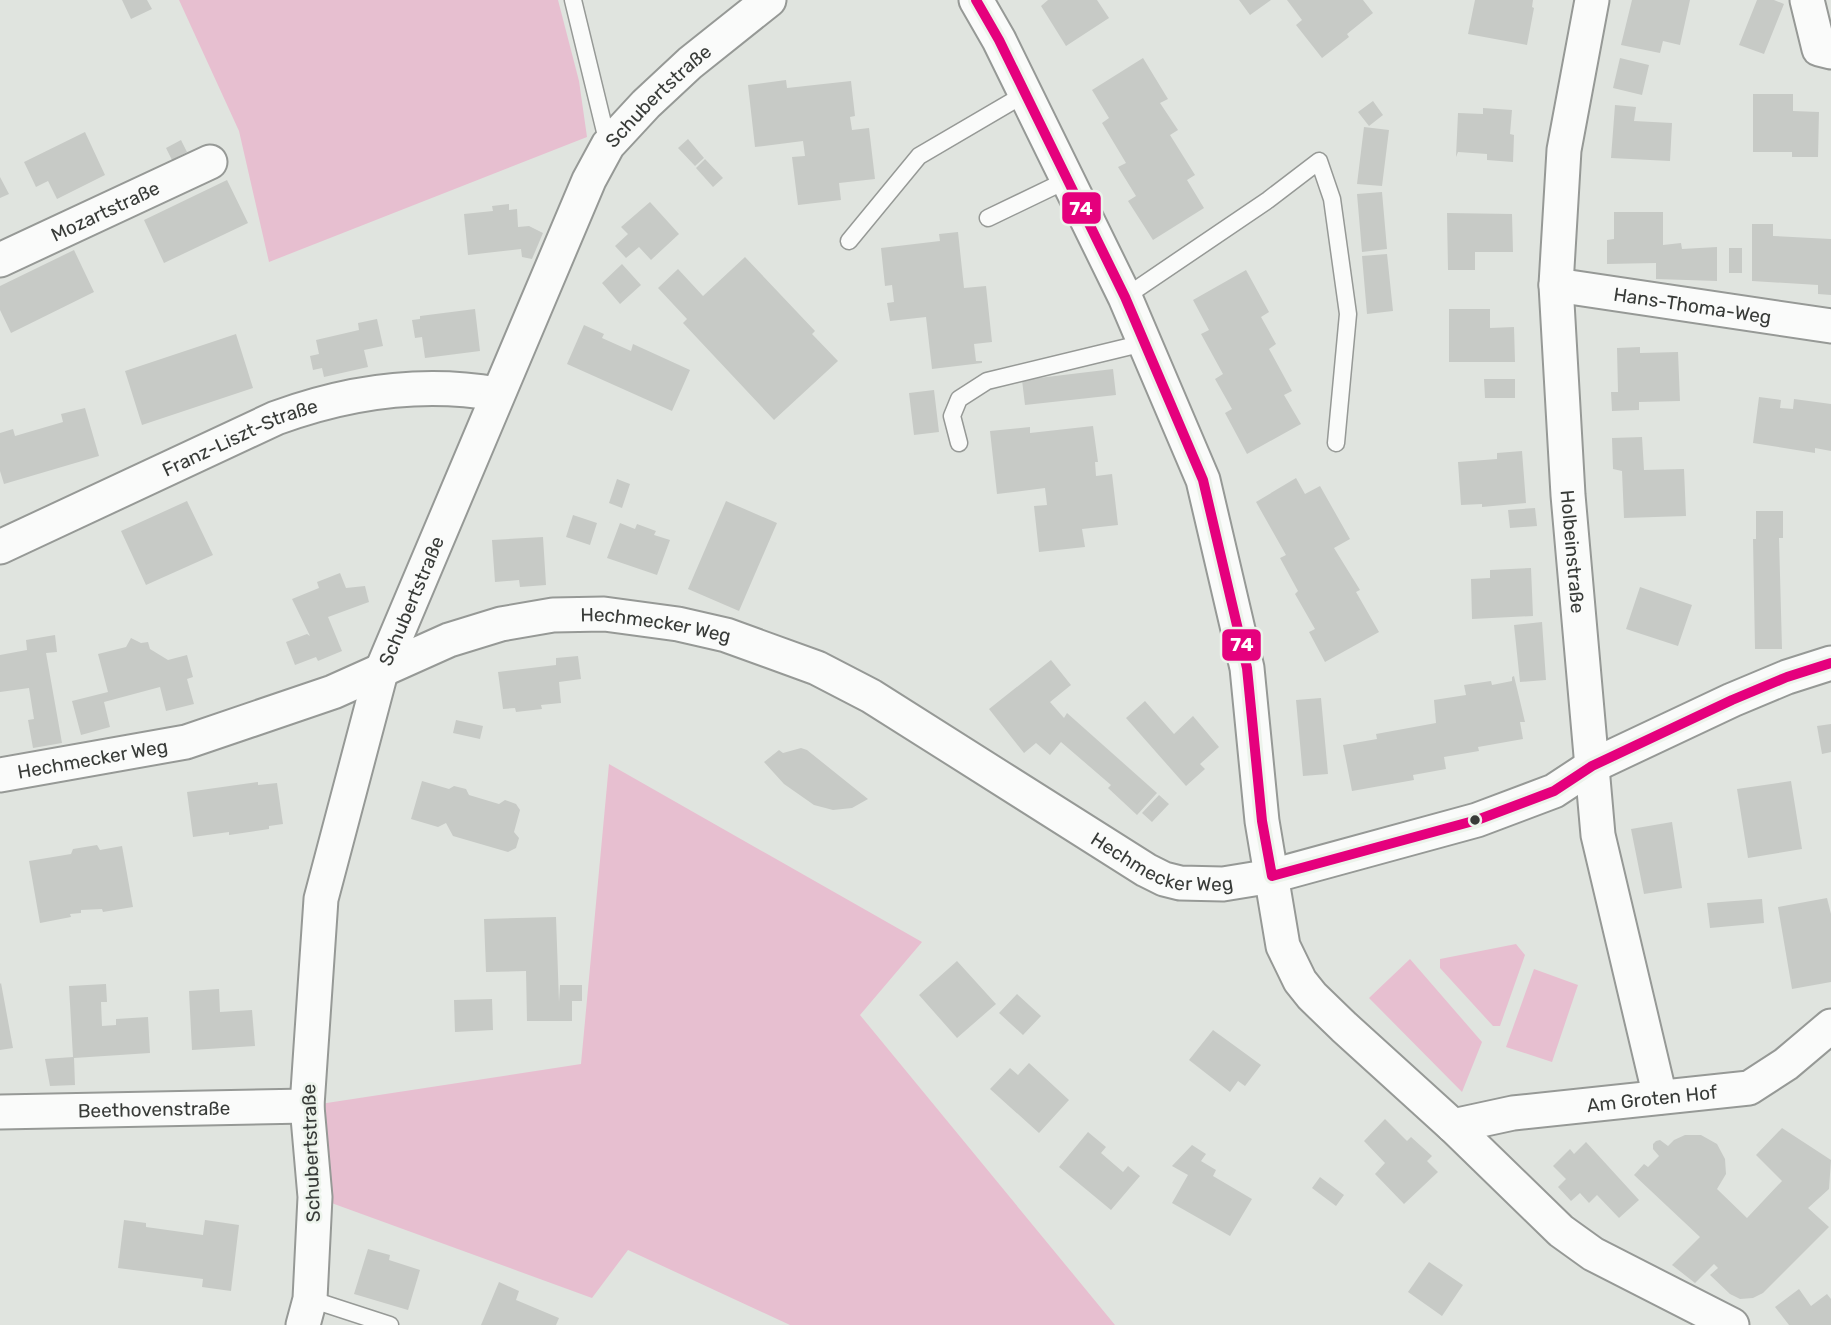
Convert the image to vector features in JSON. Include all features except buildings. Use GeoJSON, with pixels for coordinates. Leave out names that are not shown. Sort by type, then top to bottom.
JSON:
{"type":"FeatureCollection","features":[{"type":"Feature","properties":{"kind":"street","name":"Schubertstraße"},"geometry":{"type":"LineString","coordinates":[[306,1318],[315,1197],[306,1105],[321,899],[381,672],[589,180],[608,145],[646,104],[690,63],[769,0]]}},
{"type":"Feature","properties":{"kind":"street"},"geometry":{"type":"LineString","coordinates":[[976,0],[1125,298],[1203,480],[1247,668],[1262,821],[1283,946],[1300,981],[1344,1027],[1453,1126],[1561,1231],[1592,1254],[1732,1325]]}},
{"type":"Feature","properties":{"kind":"street","name":"Holbeinstraße"},"geometry":{"type":"LineString","coordinates":[[1592,0],[1564,150],[1556,285],[1568,495],[1598,835],[1660,1097]]}},
{"type":"Feature","properties":{"kind":"street"},"geometry":{"type":"LineString","coordinates":[[1807,0],[1819,49],[1831,52]]}},
{"type":"Feature","properties":{"kind":"street","name":"Mozartstraße"},"geometry":{"type":"LineString","coordinates":[[0,260],[210,162]]}},
{"type":"Feature","properties":{"kind":"street","name":"Hans-Thoma-Weg"},"geometry":{"type":"LineString","coordinates":[[1556,285],[1831,326]]}},
{"type":"Feature","properties":{"kind":"street","name":"Franz-Liszt-Straße"},"geometry":{"type":"LineString","coordinates":[[0,547],[276,418],[314,404],[414,387],[469,389],[497,394]]}},
{"type":"Feature","properties":{"kind":"street","name":"Hechmecker Weg"},"geometry":{"type":"LineString","coordinates":[[0,775],[186,742],[333,692],[449,640],[501,624],[553,615],[604,614],[704,629],[817,668],[871,696],[1146,870],[1164,879],[1192,884],[1223,884],[1272,876],[1478,820],[1554,791],[1592,766],[1776,681],[1831,663]]}},
{"type":"Feature","properties":{"kind":"street","name":"Am Groten Hof"},"geometry":{"type":"LineString","coordinates":[[1453,1126],[1513,1113],[1749,1088],[1786,1064],[1831,1026]]}},
{"type":"Feature","properties":{"kind":"street","name":"Beethovenstraße"},"geometry":{"type":"LineString","coordinates":[[0,1112],[306,1105]]}},
{"type":"Feature","properties":{"kind":"lane"},"geometry":{"type":"LineString","coordinates":[[573,0],[608,145]]}},
{"type":"Feature","properties":{"kind":"lane"},"geometry":{"type":"LineString","coordinates":[[849,241],[919,156],[1025,94]]}},
{"type":"Feature","properties":{"kind":"lane"},"geometry":{"type":"LineString","coordinates":[[1125,298],[1268,200],[1319,161],[1332,199],[1348,314],[1336,443]]}},
{"type":"Feature","properties":{"kind":"lane"},"geometry":{"type":"LineString","coordinates":[[988,218],[1067,180]]}},
{"type":"Feature","properties":{"kind":"lane"},"geometry":{"type":"LineString","coordinates":[[959,443],[952,416],[959,399],[987,381],[1144,343]]}},
{"type":"Feature","properties":{"kind":"lane","name":"Schubertstraße"},"geometry":{"type":"LineString","coordinates":[[306,1318],[390,1325]]}},
{"type":"Feature","properties":{"kind":"shaded area"},"geometry":{"type":"Polygon","coordinates":[[[179,0],[558,0],[579,81],[587,137],[269,262],[239,131],[179,0]]]}},
{"type":"Feature","properties":{"kind":"shaded area"},"geometry":{"type":"Polygon","coordinates":[[[609,764],[922,942],[860,1015],[1115,1325],[790,1325],[628,1250],[592,1298],[315,1197],[307,1106],[581,1064],[609,764]]]}},
{"type":"Feature","properties":{"kind":"shaded area"},"geometry":{"type":"Polygon","coordinates":[[[1516,944],[1525,955],[1500,1026],[1493,1026],[1440,968],[1440,959],[1516,944]]]}},
{"type":"Feature","properties":{"kind":"shaded area"},"geometry":{"type":"Polygon","coordinates":[[[1410,959],[1482,1042],[1462,1092],[1369,998],[1410,959]]]}},
{"type":"Feature","properties":{"kind":"shaded area"},"geometry":{"type":"Polygon","coordinates":[[[1534,969],[1578,985],[1552,1062],[1506,1047],[1534,969]]]}},
{"type":"Feature","properties":{"kind":"transit line","name":"74"},"geometry":{"type":"LineString","coordinates":[[976,0],[999,40],[1125,297],[1203,480],[1247,668],[1262,821],[1272,876]]}},
{"type":"Feature","properties":{"kind":"transit line","name":"74"},"geometry":{"type":"LineString","coordinates":[[1272,876],[1477,820],[1554,791],[1592,766],[1732,700],[1787,677],[1831,663]]}}]}
